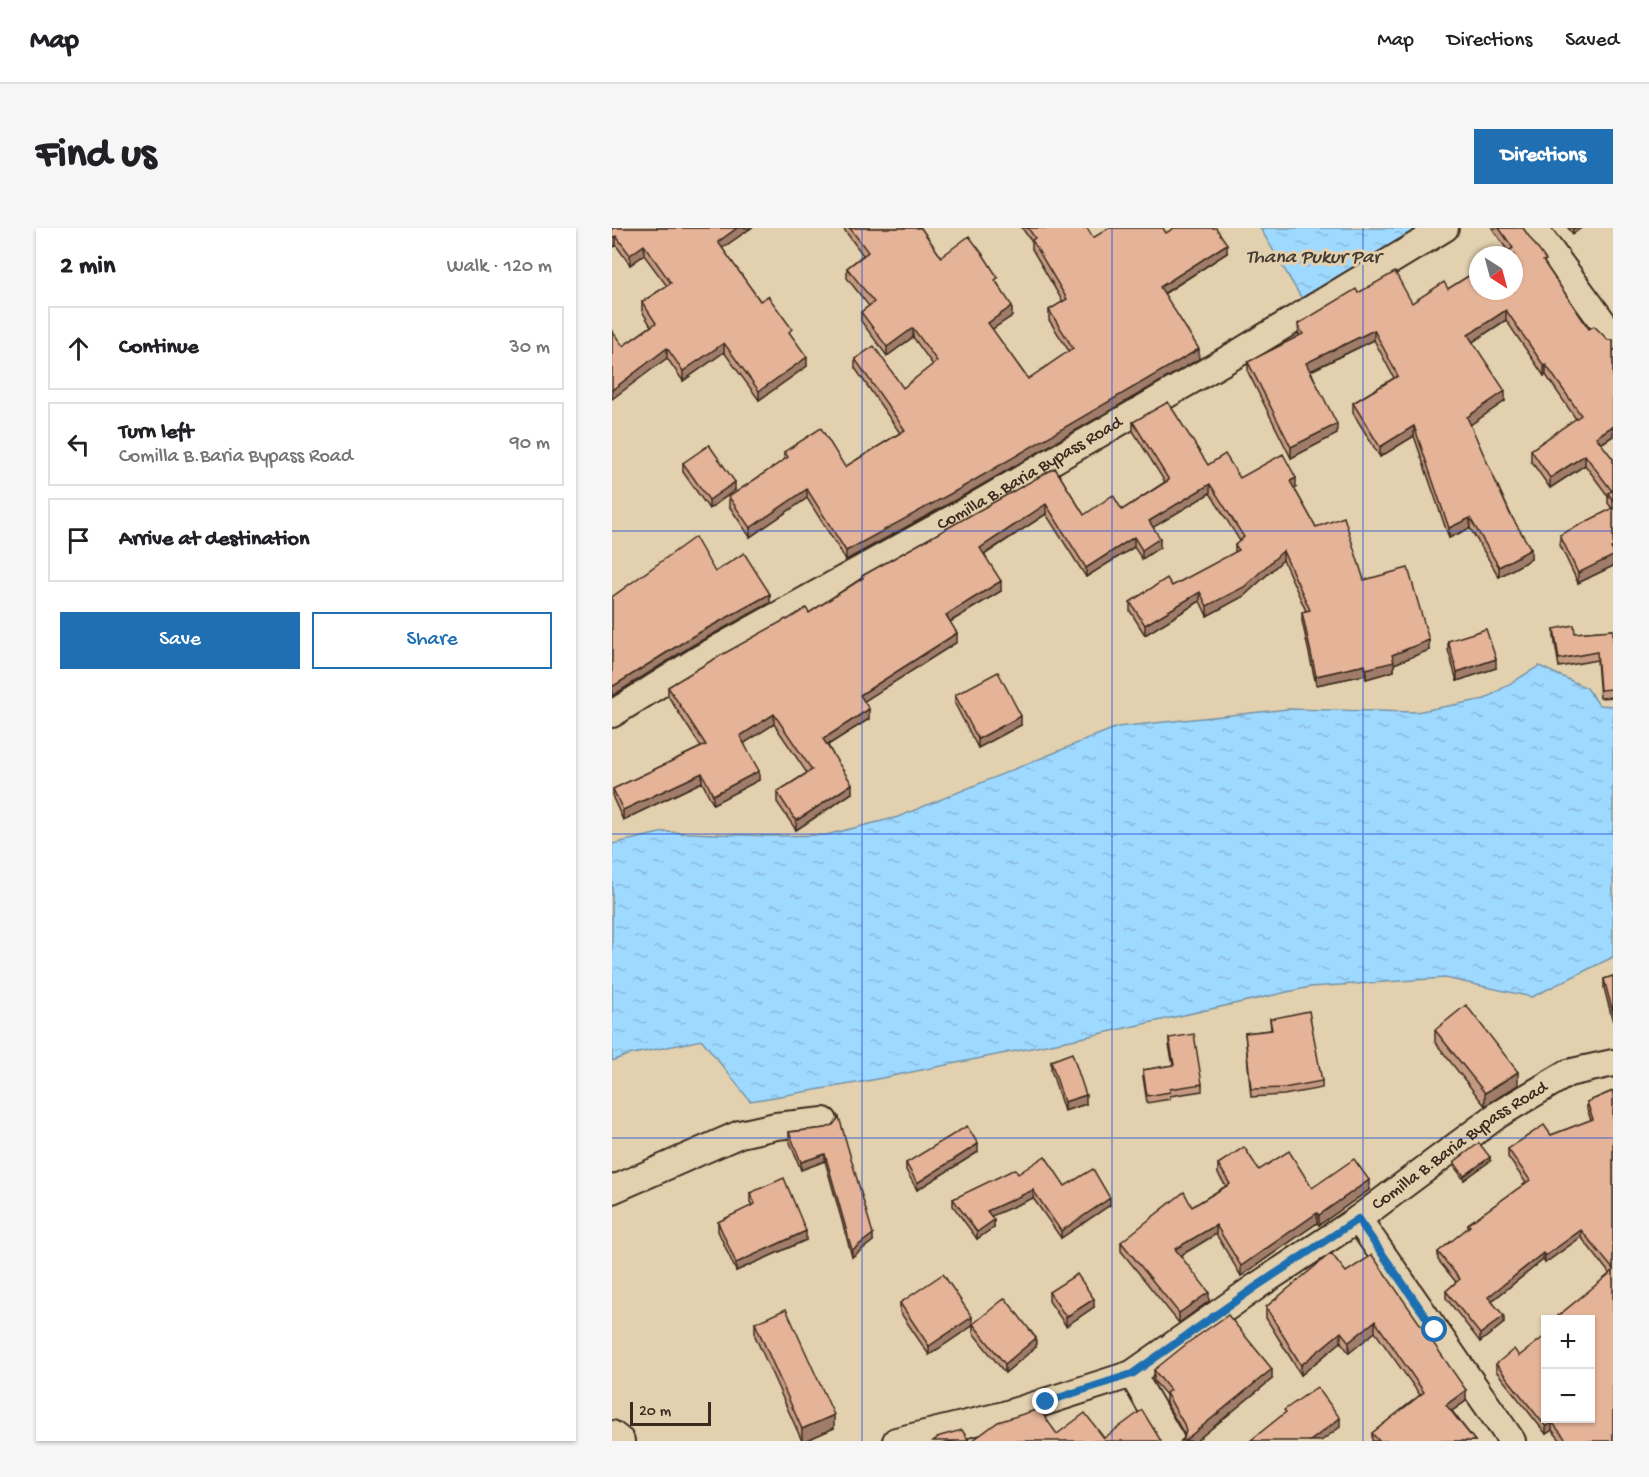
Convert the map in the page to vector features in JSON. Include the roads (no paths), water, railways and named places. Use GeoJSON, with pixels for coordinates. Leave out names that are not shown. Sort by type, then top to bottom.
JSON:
{"type":"FeatureCollection","features":[{"type":"Feature","properties":{"kind":"street","name":"Comilla B.Baria Bypass Road"},"geometry":{"type":"LineString","coordinates":[[612,714],[701,658],[968,510],[1215,367],[1445,228]]}},
{"type":"Feature","properties":{"kind":"street"},"geometry":{"type":"LineString","coordinates":[[1534,228],[1613,336]]}},
{"type":"Feature","properties":{"kind":"street","name":"Comilla B.Baria Bypass Road"},"geometry":{"type":"LineString","coordinates":[[896,1441],[1004,1415],[1132,1374],[1257,1286],[1358,1219],[1499,1114],[1568,1073],[1613,1064]]}},
{"type":"Feature","properties":{"kind":"street"},"geometry":{"type":"LineString","coordinates":[[612,1190],[741,1134],[776,1126],[824,1121]]}},
{"type":"Feature","properties":{"kind":"street"},"geometry":{"type":"LineString","coordinates":[[1358,1219],[1512,1441]]}},
{"type":"Feature","properties":{"kind":"street"},"geometry":{"type":"LineString","coordinates":[[1132,1374],[1171,1441]]}},
{"type":"Feature","properties":{"kind":"street"},"geometry":{"type":"LineString","coordinates":[[612,1434],[619,1441]]}},
{"type":"Feature","properties":{"kind":"water","name":"Thana Pukur Par"},"geometry":{"type":"Polygon","coordinates":[[[1260,228],[1420,228],[1302,299],[1260,228]]]}},
{"type":"Feature","properties":{"kind":"water"},"geometry":{"type":"Polygon","coordinates":[[[1539,666],[1587,688],[1599,705],[1613,706],[1613,957],[1532,997],[1445,978],[1310,987],[1076,1039],[862,1082],[750,1101],[702,1040],[628,1055],[612,1061],[612,844],[664,832],[769,836],[826,835],[898,817],[1117,727],[1288,709],[1416,712],[1485,699],[1539,666]]]}}]}
